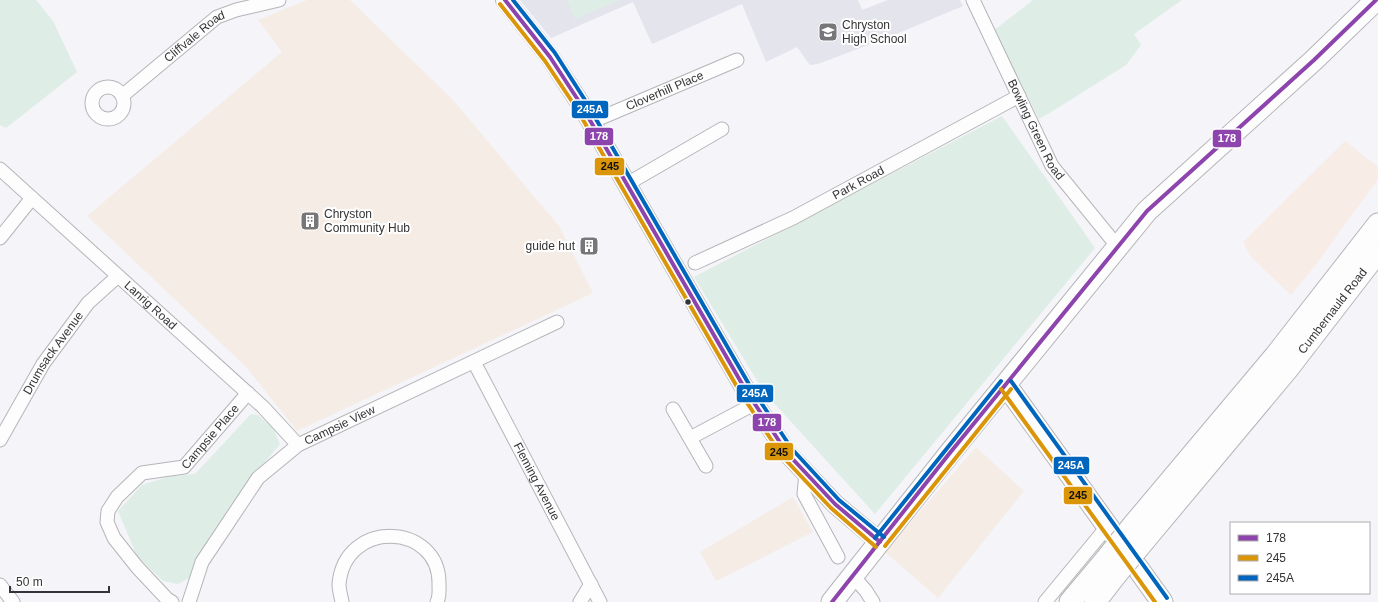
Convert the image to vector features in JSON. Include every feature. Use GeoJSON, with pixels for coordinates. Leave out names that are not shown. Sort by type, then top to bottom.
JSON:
{"type":"FeatureCollection","features":[{"type":"Feature","properties":{"kind":"main road"},"geometry":{"type":"LineString","coordinates":[[505,0],[550,57],[591,122],[754,404],[787,454],[835,504],[880,542]]}},
{"type":"Feature","properties":{"kind":"main road"},"geometry":{"type":"LineString","coordinates":[[832,602],[1147,211],[1302,71],[1376,0]]}},
{"type":"Feature","properties":{"kind":"main road"},"geometry":{"type":"LineString","coordinates":[[1070,602],[1111,567],[1139,533],[1378,224]]}},
{"type":"Feature","properties":{"kind":"main road","name":"Cumbernauld Road"},"geometry":{"type":"LineString","coordinates":[[1139,533],[1287,370],[1378,252]]}},
{"type":"Feature","properties":{"kind":"main road"},"geometry":{"type":"LineString","coordinates":[[1006,385],[1162,602]]}},
{"type":"Feature","properties":{"kind":"main road"},"geometry":{"type":"LineString","coordinates":[[1095,602],[1111,567]]}},
{"type":"Feature","properties":{"kind":"street","name":"Cliffvale Road"},"geometry":{"type":"LineString","coordinates":[[122,96],[217,17],[236,10],[279,0]]}},
{"type":"Feature","properties":{"kind":"street","name":"Bowling Green Road"},"geometry":{"type":"LineString","coordinates":[[973,0],[1052,166],[1118,247]]}},
{"type":"Feature","properties":{"kind":"street","name":"Cloverhill Place"},"geometry":{"type":"LineString","coordinates":[[591,122],[737,60]]}},
{"type":"Feature","properties":{"kind":"street","name":"Park Road"},"geometry":{"type":"LineString","coordinates":[[695,263],[792,218],[1019,96]]}},
{"type":"Feature","properties":{"kind":"street"},"geometry":{"type":"LineString","coordinates":[[627,184],[722,129]]}},
{"type":"Feature","properties":{"kind":"street","name":"Lanrig Road"},"geometry":{"type":"LineString","coordinates":[[0,169],[248,393],[298,445]]}},
{"type":"Feature","properties":{"kind":"street"},"geometry":{"type":"LineString","coordinates":[[0,238],[32,198]]}},
{"type":"Feature","properties":{"kind":"street","name":"Drumsack Avenue"},"geometry":{"type":"LineString","coordinates":[[0,440],[43,364],[88,303],[118,276]]}},
{"type":"Feature","properties":{"kind":"street","name":"Campsie View"},"geometry":{"type":"LineString","coordinates":[[189,602],[202,562],[258,478],[298,445],[557,322]]}},
{"type":"Feature","properties":{"kind":"street","name":"Fleming Avenue"},"geometry":{"type":"LineString","coordinates":[[474,362],[600,602]]}},
{"type":"Feature","properties":{"kind":"street","name":"Campsie Place"},"geometry":{"type":"LineString","coordinates":[[172,602],[167,599],[137,567],[114,538],[107,522],[108,512],[117,498],[142,473],[184,467],[248,393]]}},
{"type":"Feature","properties":{"kind":"street"},"geometry":{"type":"LineString","coordinates":[[690,438],[754,404]]}},
{"type":"Feature","properties":{"kind":"street"},"geometry":{"type":"LineString","coordinates":[[673,410],[706,466]]}},
{"type":"Feature","properties":{"kind":"street"},"geometry":{"type":"LineString","coordinates":[[806,474],[804,494],[836,542],[838,558]]}},
{"type":"Feature","properties":{"kind":"street"},"geometry":{"type":"LineString","coordinates":[[1045,602],[1107,527]]}},
{"type":"Feature","properties":{"kind":"street"},"geometry":{"type":"LineString","coordinates":[[342,602],[339,585],[343,568],[352,552],[366,541],[377,537],[403,537],[419,544],[433,558],[440,575],[439,597],[437,602]]}},
{"type":"Feature","properties":{"kind":"street"},"geometry":{"type":"LineString","coordinates":[[854,576],[873,602]]}},
{"type":"Feature","properties":{"kind":"street"},"geometry":{"type":"LineString","coordinates":[[580,602],[591,584]]}},
{"type":"Feature","properties":{"kind":"street"},"geometry":{"type":"LineString","coordinates":[[0,585],[13,602]]}},
{"type":"Feature","properties":{"kind":"shaded area"},"geometry":{"type":"Polygon","coordinates":[[[0,0],[36,0],[53,21],[77,72],[6,128],[0,125],[0,0]]]}},
{"type":"Feature","properties":{"kind":"shaded area"},"geometry":{"type":"Polygon","coordinates":[[[307,0],[350,0],[453,100],[559,226],[593,293],[297,431],[246,367],[87,216],[282,52],[258,20],[307,0]]]}},
{"type":"Feature","properties":{"kind":"shaded area","name":"Chryston High School"},"geometry":{"type":"Polygon","coordinates":[[[520,0],[858,0],[862,10],[888,0],[960,0],[963,6],[889,37],[818,64],[810,65],[797,47],[766,62],[742,4],[652,44],[633,2],[551,38],[520,0]]]}},
{"type":"Feature","properties":{"kind":"shaded area"},"geometry":{"type":"Polygon","coordinates":[[[567,0],[620,0],[575,19],[567,0]]]}},
{"type":"Feature","properties":{"kind":"shaded area"},"geometry":{"type":"Polygon","coordinates":[[[1033,0],[1182,0],[1134,34],[1141,45],[1126,65],[1039,119],[993,31],[1033,0]]]}},
{"type":"Feature","properties":{"kind":"shaded area"},"geometry":{"type":"Polygon","coordinates":[[[1002,116],[1095,248],[875,514],[764,392],[694,277],[1002,116]]]}},
{"type":"Feature","properties":{"kind":"shaded area"},"geometry":{"type":"Polygon","coordinates":[[[1345,141],[1378,167],[1378,179],[1318,262],[1291,295],[1251,257],[1243,242],[1345,141]]]}},
{"type":"Feature","properties":{"kind":"shaded area"},"geometry":{"type":"Polygon","coordinates":[[[251,414],[258,415],[273,428],[280,444],[251,479],[189,578],[178,584],[163,581],[137,556],[118,511],[142,485],[167,477],[195,474],[251,414]]]}},
{"type":"Feature","properties":{"kind":"shaded area"},"geometry":{"type":"Polygon","coordinates":[[[976,447],[1024,491],[938,598],[885,552],[976,447]]]}},
{"type":"Feature","properties":{"kind":"shaded area"},"geometry":{"type":"Polygon","coordinates":[[[793,497],[813,532],[716,581],[700,552],[793,497]]]}},
{"type":"Feature","properties":{"kind":"transit line","name":"178"},"geometry":{"type":"LineString","coordinates":[[505,0],[550,57],[580,103],[745,389],[787,453],[835,504],[880,542]]}},
{"type":"Feature","properties":{"kind":"transit line","name":"245A"},"geometry":{"type":"LineString","coordinates":[[513,0],[555,53],[585,100],[750,386],[792,449],[839,500],[884,537]]}},
{"type":"Feature","properties":{"kind":"transit line","name":"178"},"geometry":{"type":"LineString","coordinates":[[832,602],[949,454],[1147,211],[1314,60],[1376,0]]}},
{"type":"Feature","properties":{"kind":"transit line","name":"245"},"geometry":{"type":"LineString","coordinates":[[500,4],[545,61],[575,106],[740,392],[782,456],[831,508],[876,547]]}},
{"type":"Feature","properties":{"kind":"transit line","name":"245A"},"geometry":{"type":"LineString","coordinates":[[875,538],[1001,381]]}},
{"type":"Feature","properties":{"kind":"transit line","name":"245A"},"geometry":{"type":"LineString","coordinates":[[1011,381],[1167,598]]}},
{"type":"Feature","properties":{"kind":"transit line","name":"245"},"geometry":{"type":"LineString","coordinates":[[1001,389],[1155,602]]}},
{"type":"Feature","properties":{"kind":"transit line","name":"245"},"geometry":{"type":"LineString","coordinates":[[885,546],[1011,389]]}},
{"type":"Feature","properties":{"kind":"place","name":"Chryston High School"},"geometry":{"type":"Point","coordinates":[828,32]}},
{"type":"Feature","properties":{"kind":"place","name":"Chryston Community Hub"},"geometry":{"type":"Point","coordinates":[310,221]}},
{"type":"Feature","properties":{"kind":"place","name":"guide hut"},"geometry":{"type":"Point","coordinates":[589,246]}}]}
